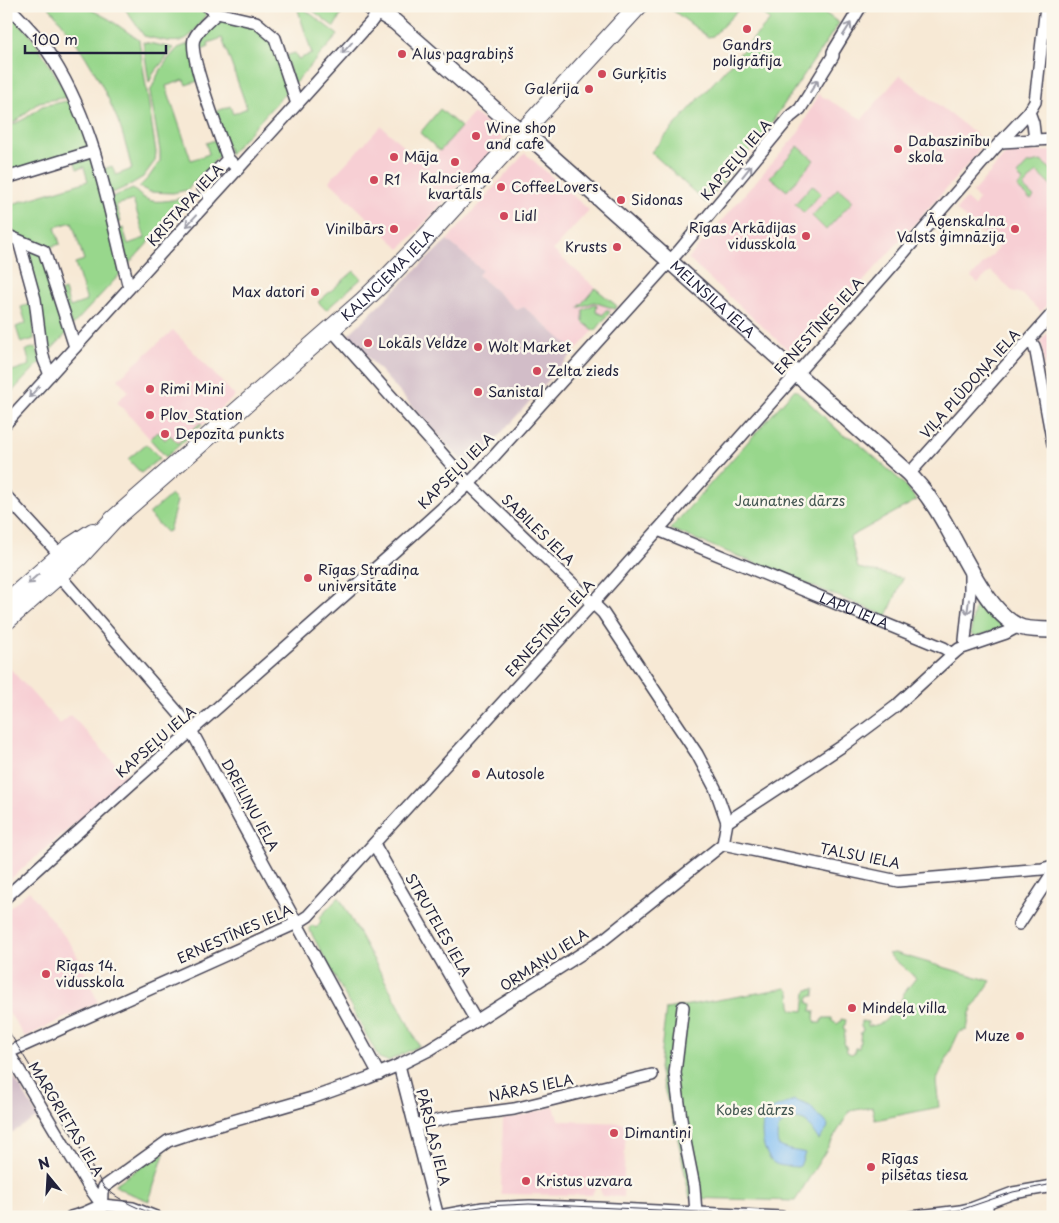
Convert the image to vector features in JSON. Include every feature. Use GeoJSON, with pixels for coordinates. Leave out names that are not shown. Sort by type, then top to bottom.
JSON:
{"type":"FeatureCollection","features":[{"type":"Feature","properties":{"kind":"main road","name":"KALNCIEMA IELA"},"geometry":{"type":"LineString","coordinates":[[6,621],[79,557],[113,520],[363,301],[417,247],[638,6]]}},
{"type":"Feature","properties":{"kind":"main road","name":"KALNCIEMA IELA"},"geometry":{"type":"LineString","coordinates":[[6,603],[70,547],[113,520]]}},
{"type":"Feature","properties":{"kind":"street"},"geometry":{"type":"LineString","coordinates":[[8,6],[45,48],[65,79],[81,114],[94,151],[129,288]]}},
{"type":"Feature","properties":{"kind":"street"},"geometry":{"type":"LineString","coordinates":[[207,6],[217,13],[256,22],[275,38],[297,104]]}},
{"type":"Feature","properties":{"kind":"street","name":"KAPSEĻU IELA"},"geometry":{"type":"LineString","coordinates":[[6,897],[469,484],[670,261],[790,117],[800,109],[861,6]]}},
{"type":"Feature","properties":{"kind":"street","name":"ERNESTĪNES IELA"},"geometry":{"type":"LineString","coordinates":[[8,1050],[308,916],[593,603],[1029,112],[1035,102],[1046,6]]}},
{"type":"Feature","properties":{"kind":"street","name":"MELNSILA IELA"},"geometry":{"type":"LineString","coordinates":[[377,8],[523,132],[909,474],[932,501],[985,593],[1005,617],[1019,626]]}},
{"type":"Feature","properties":{"kind":"street","name":"KRISTAPA IELA"},"geometry":{"type":"LineString","coordinates":[[7,421],[371,22],[377,8]]}},
{"type":"Feature","properties":{"kind":"street"},"geometry":{"type":"LineString","coordinates":[[217,13],[201,28],[193,40],[195,60],[228,159],[238,169]]}},
{"type":"Feature","properties":{"kind":"street"},"geometry":{"type":"LineString","coordinates":[[1029,112],[1033,123],[1035,140]]}},
{"type":"Feature","properties":{"kind":"street"},"geometry":{"type":"LineString","coordinates":[[1001,142],[1053,139]]}},
{"type":"Feature","properties":{"kind":"street"},"geometry":{"type":"LineString","coordinates":[[6,178],[94,151]]}},
{"type":"Feature","properties":{"kind":"street"},"geometry":{"type":"LineString","coordinates":[[211,198],[202,186],[228,159]]}},
{"type":"Feature","properties":{"kind":"street"},"geometry":{"type":"LineString","coordinates":[[6,235],[44,252],[75,347]]}},
{"type":"Feature","properties":{"kind":"street"},"geometry":{"type":"LineString","coordinates":[[19,241],[36,299],[41,347],[50,375]]}},
{"type":"Feature","properties":{"kind":"street","name":"VIĻA PLŪDOŅA IELA"},"geometry":{"type":"LineString","coordinates":[[909,474],[1053,313]]}},
{"type":"Feature","properties":{"kind":"street","name":"SABILES IELA"},"geometry":{"type":"LineString","coordinates":[[331,329],[469,484],[600,610],[698,754],[715,788],[727,822]]}},
{"type":"Feature","properties":{"kind":"street"},"geometry":{"type":"LineString","coordinates":[[1029,341],[1034,346],[1036,352],[1053,444]]}},
{"type":"Feature","properties":{"kind":"street"},"geometry":{"type":"LineString","coordinates":[[6,496],[60,555]]}},
{"type":"Feature","properties":{"kind":"street","name":"LAPU IELA"},"geometry":{"type":"LineString","coordinates":[[658,530],[886,623],[944,648],[953,654]]}},
{"type":"Feature","properties":{"kind":"street"},"geometry":{"type":"LineString","coordinates":[[966,646],[970,568]]}},
{"type":"Feature","properties":{"kind":"street","name":"DREILIŅU IELA"},"geometry":{"type":"LineString","coordinates":[[59,575],[187,723],[379,1074]]}},
{"type":"Feature","properties":{"kind":"street"},"geometry":{"type":"LineString","coordinates":[[723,844],[727,822],[844,745],[895,707],[953,654],[966,646],[1006,633],[1019,626],[1053,630]]}},
{"type":"Feature","properties":{"kind":"street","name":"STRUTELES IELA"},"geometry":{"type":"LineString","coordinates":[[374,844],[476,1021]]}},
{"type":"Feature","properties":{"kind":"street","name":"TALSU IELA"},"geometry":{"type":"LineString","coordinates":[[723,844],[898,881],[1042,869],[1053,866]]}},
{"type":"Feature","properties":{"kind":"street","name":"ORMAŅU IELA"},"geometry":{"type":"LineString","coordinates":[[101,1211],[104,1187],[168,1141],[312,1098],[379,1074],[429,1050],[603,940],[723,844]]}},
{"type":"Feature","properties":{"kind":"street"},"geometry":{"type":"LineString","coordinates":[[1019,924],[1053,872]]}},
{"type":"Feature","properties":{"kind":"street"},"geometry":{"type":"LineString","coordinates":[[683,1007],[675,1073],[682,1126],[694,1186],[696,1213]]}},
{"type":"Feature","properties":{"kind":"street","name":"MARGRIETAS IELA"},"geometry":{"type":"LineString","coordinates":[[8,1050],[101,1211]]}},
{"type":"Feature","properties":{"kind":"street","name":"PĀRSLAS IELA"},"geometry":{"type":"LineString","coordinates":[[399,1065],[438,1216]]}},
{"type":"Feature","properties":{"kind":"street","name":"NĀRAS IELA"},"geometry":{"type":"LineString","coordinates":[[415,1125],[454,1116],[514,1109],[652,1075]]}},
{"type":"Feature","properties":{"kind":"street"},"geometry":{"type":"LineString","coordinates":[[911,1217],[960,1211],[1013,1193],[1053,1186]]}},
{"type":"Feature","properties":{"kind":"street"},"geometry":{"type":"LineString","coordinates":[[987,1203],[987,1217]]}},
{"type":"Feature","properties":{"kind":"street"},"geometry":{"type":"LineString","coordinates":[[434,1217],[483,1208],[530,1206],[666,1214],[696,1213],[782,1217]]}},
{"type":"Feature","properties":{"kind":"street"},"geometry":{"type":"LineString","coordinates":[[72,1217],[84,1213],[133,1208],[156,1217]]}},
{"type":"Feature","properties":{"kind":"shaded area","name":"Rīgas Arkādijas vidusskola"},"geometry":{"type":"Polygon","coordinates":[[[900,75],[976,134],[980,140],[977,154],[796,357],[688,259],[799,132],[818,94],[862,119],[900,75]]]}},
{"type":"Feature","properties":{"kind":"shaded area"},"geometry":{"type":"Polygon","coordinates":[[[474,113],[503,138],[400,249],[329,181],[381,126],[426,166],[474,113]]]}},
{"type":"Feature","properties":{"kind":"shaded area","name":"Āgenskalna Valsts ģimnāzija"},"geometry":{"type":"Polygon","coordinates":[[[1053,151],[1053,298],[1041,312],[1022,294],[1012,291],[991,271],[978,283],[971,277],[999,248],[956,210],[966,199],[974,206],[979,199],[972,193],[1006,154],[1053,151]]]}},
{"type":"Feature","properties":{"kind":"shaded area"},"geometry":{"type":"Polygon","coordinates":[[[525,153],[589,210],[553,250],[616,306],[575,351],[524,307],[517,310],[478,275],[481,270],[447,240],[525,153]]]}},
{"type":"Feature","properties":{"kind":"shaded area"},"geometry":{"type":"Polygon","coordinates":[[[447,240],[482,270],[478,275],[517,310],[524,307],[575,351],[469,469],[348,335],[447,240]]]}},
{"type":"Feature","properties":{"kind":"shaded area"},"geometry":{"type":"Polygon","coordinates":[[[1053,327],[1053,422],[1041,340],[1053,327]]]}},
{"type":"Feature","properties":{"kind":"shaded area"},"geometry":{"type":"Polygon","coordinates":[[[173,330],[235,396],[166,457],[117,402],[128,391],[118,379],[173,330]]]}},
{"type":"Feature","properties":{"kind":"shaded area"},"geometry":{"type":"Polygon","coordinates":[[[6,664],[60,724],[71,715],[128,778],[6,883],[6,664]]]}},
{"type":"Feature","properties":{"kind":"shaded area","name":"Rīgas 14. vidusskola"},"geometry":{"type":"Polygon","coordinates":[[[29,891],[73,947],[98,1002],[25,1037],[6,1008],[6,911],[29,891]]]}},
{"type":"Feature","properties":{"kind":"shaded area"},"geometry":{"type":"Polygon","coordinates":[[[6,1064],[38,1117],[6,1136],[6,1064]]]}},
{"type":"Feature","properties":{"kind":"shaded area"},"geometry":{"type":"Polygon","coordinates":[[[554,1106],[558,1120],[626,1123],[623,1197],[602,1196],[600,1188],[595,1188],[592,1195],[501,1194],[503,1119],[522,1116],[554,1106]]]}},
{"type":"Feature","properties":{"kind":"green space"},"geometry":{"type":"Polygon","coordinates":[[[48,6],[84,6],[109,19],[139,40],[156,152],[155,161],[143,177],[108,195],[101,170],[112,166],[116,175],[132,169],[123,134],[109,99],[86,57],[48,6]]]}},
{"type":"Feature","properties":{"kind":"green space"},"geometry":{"type":"Polygon","coordinates":[[[123,6],[199,6],[206,14],[193,33],[181,41],[174,42],[144,36],[123,6]]]}},
{"type":"Feature","properties":{"kind":"green space"},"geometry":{"type":"Polygon","coordinates":[[[307,6],[343,6],[345,8],[334,27],[307,6]]]}},
{"type":"Feature","properties":{"kind":"green space"},"geometry":{"type":"Polygon","coordinates":[[[667,6],[742,6],[713,36],[708,37],[667,6]]]}},
{"type":"Feature","properties":{"kind":"green space"},"geometry":{"type":"Polygon","coordinates":[[[753,6],[815,6],[839,23],[766,131],[706,203],[651,152],[770,20],[753,6]]]}},
{"type":"Feature","properties":{"kind":"green space"},"geometry":{"type":"Polygon","coordinates":[[[303,8],[338,35],[294,84],[286,58],[288,55],[295,53],[298,59],[312,54],[298,10],[303,8]]]}},
{"type":"Feature","properties":{"kind":"green space"},"geometry":{"type":"Polygon","coordinates":[[[12,15],[33,38],[69,97],[39,102],[16,121],[6,126],[6,74],[12,39],[12,15]]]}},
{"type":"Feature","properties":{"kind":"green space"},"geometry":{"type":"Polygon","coordinates":[[[221,17],[254,26],[268,37],[278,60],[287,91],[230,154],[215,112],[230,106],[233,114],[247,108],[222,38],[208,43],[209,47],[197,52],[198,38],[205,29],[221,17]]]}},
{"type":"Feature","properties":{"kind":"green space"},"geometry":{"type":"Polygon","coordinates":[[[143,42],[174,48],[153,74],[149,83],[143,42]]]}},
{"type":"Feature","properties":{"kind":"green space"},"geometry":{"type":"Polygon","coordinates":[[[191,43],[198,81],[186,85],[184,80],[166,86],[191,160],[209,154],[206,143],[218,139],[222,153],[187,190],[173,193],[150,192],[139,187],[160,161],[150,92],[158,74],[168,59],[178,48],[191,43]]]}},
{"type":"Feature","properties":{"kind":"green space"},"geometry":{"type":"Polygon","coordinates":[[[72,100],[92,151],[6,175],[6,128],[26,118],[42,106],[72,100]]]}},
{"type":"Feature","properties":{"kind":"green space"},"geometry":{"type":"Polygon","coordinates":[[[440,109],[461,127],[440,151],[420,133],[440,109]]]}},
{"type":"Feature","properties":{"kind":"green space"},"geometry":{"type":"Polygon","coordinates":[[[798,146],[814,160],[787,191],[770,177],[798,146]]]}},
{"type":"Feature","properties":{"kind":"green space"},"geometry":{"type":"Polygon","coordinates":[[[93,154],[122,272],[72,326],[60,292],[65,290],[70,307],[87,301],[75,263],[84,260],[72,222],[55,227],[60,244],[45,249],[6,230],[6,206],[88,181],[84,167],[77,169],[74,160],[93,154]]]}},
{"type":"Feature","properties":{"kind":"green space"},"geometry":{"type":"Polygon","coordinates":[[[1041,161],[1053,171],[1053,187],[1037,172],[1023,187],[1034,197],[1031,200],[1017,188],[1023,181],[1017,175],[1027,164],[1041,161]]]}},
{"type":"Feature","properties":{"kind":"green space"},"geometry":{"type":"Polygon","coordinates":[[[812,185],[821,193],[804,213],[795,204],[812,185]]]}},
{"type":"Feature","properties":{"kind":"green space"},"geometry":{"type":"Polygon","coordinates":[[[838,188],[853,201],[826,230],[812,216],[838,188]]]}},
{"type":"Feature","properties":{"kind":"green space"},"geometry":{"type":"Polygon","coordinates":[[[133,189],[142,197],[151,201],[190,197],[127,266],[117,230],[123,228],[128,244],[145,238],[133,200],[116,205],[121,222],[116,223],[109,198],[133,189]]]}},
{"type":"Feature","properties":{"kind":"green space"},"geometry":{"type":"Polygon","coordinates":[[[26,246],[43,253],[68,332],[45,356],[26,246]]]}},
{"type":"Feature","properties":{"kind":"green space"},"geometry":{"type":"Polygon","coordinates":[[[354,271],[361,279],[326,310],[318,302],[354,271]]]}},
{"type":"Feature","properties":{"kind":"green space"},"geometry":{"type":"Polygon","coordinates":[[[595,288],[617,306],[615,309],[594,302],[578,308],[595,288]]]}},
{"type":"Feature","properties":{"kind":"green space"},"geometry":{"type":"Polygon","coordinates":[[[33,303],[34,339],[21,343],[16,327],[26,323],[21,307],[33,303]]]}},
{"type":"Feature","properties":{"kind":"green space"},"geometry":{"type":"Polygon","coordinates":[[[594,304],[597,306],[596,312],[603,315],[606,310],[610,312],[596,330],[593,330],[583,322],[583,310],[594,304]]]}},
{"type":"Feature","properties":{"kind":"green space"},"geometry":{"type":"Polygon","coordinates":[[[36,347],[41,361],[6,398],[6,356],[12,371],[30,365],[26,350],[36,347]]]}},
{"type":"Feature","properties":{"kind":"green space","name":"Jaunatnes dārzs"},"geometry":{"type":"Polygon","coordinates":[[[795,389],[843,435],[853,438],[901,481],[917,500],[850,537],[858,568],[903,578],[887,616],[670,529],[795,389]]]}},
{"type":"Feature","properties":{"kind":"green space"},"geometry":{"type":"Polygon","coordinates":[[[200,423],[202,425],[166,457],[150,439],[158,432],[165,440],[170,435],[178,443],[200,423]]]}},
{"type":"Feature","properties":{"kind":"green space"},"geometry":{"type":"Polygon","coordinates":[[[146,444],[160,458],[141,473],[128,459],[146,444]]]}},
{"type":"Feature","properties":{"kind":"green space"},"geometry":{"type":"Polygon","coordinates":[[[171,495],[177,501],[169,531],[166,532],[149,514],[171,495]]]}},
{"type":"Feature","properties":{"kind":"green space"},"geometry":{"type":"Polygon","coordinates":[[[977,596],[1005,625],[1002,628],[975,637],[971,634],[977,596]]]}},
{"type":"Feature","properties":{"kind":"green space"},"geometry":{"type":"Polygon","coordinates":[[[339,897],[419,1046],[388,1061],[379,1058],[309,929],[312,925],[316,928],[321,921],[319,918],[339,897]]]}},
{"type":"Feature","properties":{"kind":"green space","name":"Kobes dārzs"},"geometry":{"type":"Polygon","coordinates":[[[895,953],[991,981],[970,1013],[967,1030],[959,1032],[936,1082],[939,1107],[875,1120],[872,1107],[850,1111],[795,1201],[690,1198],[675,1125],[659,1068],[666,1009],[786,988],[790,992],[793,1010],[804,1011],[806,993],[808,990],[815,989],[814,996],[809,996],[808,1003],[812,1004],[811,1011],[815,1011],[814,1019],[816,1023],[821,1023],[823,1018],[832,1018],[832,1021],[837,1024],[841,1019],[846,1020],[843,1029],[845,1030],[844,1046],[846,1046],[847,1052],[851,1054],[854,1053],[855,1048],[859,1048],[863,1028],[861,1027],[861,1021],[868,1022],[868,1026],[883,1022],[890,1014],[894,1002],[900,1003],[904,993],[916,978],[888,954],[895,953]]]}},
{"type":"Feature","properties":{"kind":"green space"},"geometry":{"type":"Polygon","coordinates":[[[165,1151],[149,1201],[114,1185],[165,1151]]]}},
{"type":"Feature","properties":{"kind":"water"},"geometry":{"type":"Polygon","coordinates":[[[794,1100],[810,1106],[828,1125],[819,1140],[808,1124],[803,1121],[797,1119],[786,1121],[780,1126],[777,1136],[778,1145],[805,1153],[800,1166],[797,1167],[774,1163],[766,1153],[762,1138],[763,1123],[769,1112],[794,1100]]]}},
{"type":"Feature","properties":{"kind":"tram line"},"geometry":{"type":"LineString","coordinates":[[6,1027],[104,1187],[124,1201],[161,1217]]}},
{"type":"Feature","properties":{"kind":"tram line"},"geometry":{"type":"LineString","coordinates":[[901,1217],[960,1210],[1013,1192],[1053,1184]]}},
{"type":"Feature","properties":{"kind":"tram line"},"geometry":{"type":"LineString","coordinates":[[423,1217],[486,1206],[529,1204],[810,1217]]}},
{"type":"Feature","properties":{"kind":"place","name":"Gandrs poligrāfija"},"geometry":{"type":"Point","coordinates":[747,29]}},
{"type":"Feature","properties":{"kind":"place","name":"Alus pagrabiņš"},"geometry":{"type":"Point","coordinates":[402,54]}},
{"type":"Feature","properties":{"kind":"place","name":"Gurķītis"},"geometry":{"type":"Point","coordinates":[602,74]}},
{"type":"Feature","properties":{"kind":"place","name":"Galerija"},"geometry":{"type":"Point","coordinates":[589,89]}},
{"type":"Feature","properties":{"kind":"place","name":"Wine shop and cafe"},"geometry":{"type":"Point","coordinates":[476,136]}},
{"type":"Feature","properties":{"kind":"place","name":"Dabaszinību skola"},"geometry":{"type":"Point","coordinates":[898,149]}},
{"type":"Feature","properties":{"kind":"place","name":"Māja"},"geometry":{"type":"Point","coordinates":[394,157]}},
{"type":"Feature","properties":{"kind":"place","name":"Kalnciema kvartāls"},"geometry":{"type":"Point","coordinates":[455,162]}},
{"type":"Feature","properties":{"kind":"place","name":"R1"},"geometry":{"type":"Point","coordinates":[374,180]}},
{"type":"Feature","properties":{"kind":"place","name":"CoffeeLovers"},"geometry":{"type":"Point","coordinates":[501,187]}},
{"type":"Feature","properties":{"kind":"place","name":"Sidonas"},"geometry":{"type":"Point","coordinates":[621,200]}},
{"type":"Feature","properties":{"kind":"place","name":"Lidl"},"geometry":{"type":"Point","coordinates":[504,216]}},
{"type":"Feature","properties":{"kind":"place","name":"Vinilbārs"},"geometry":{"type":"Point","coordinates":[394,229]}},
{"type":"Feature","properties":{"kind":"place","name":"Āgenskalna Valsts ģimnāzija"},"geometry":{"type":"Point","coordinates":[1015,229]}},
{"type":"Feature","properties":{"kind":"place","name":"Rīgas Arkādijas vidusskola"},"geometry":{"type":"Point","coordinates":[806,236]}},
{"type":"Feature","properties":{"kind":"place","name":"Krusts"},"geometry":{"type":"Point","coordinates":[617,247]}},
{"type":"Feature","properties":{"kind":"place","name":"Max datori"},"geometry":{"type":"Point","coordinates":[315,292]}},
{"type":"Feature","properties":{"kind":"place","name":"Lokāls Veldze"},"geometry":{"type":"Point","coordinates":[368,343]}},
{"type":"Feature","properties":{"kind":"place","name":"Wolt Market"},"geometry":{"type":"Point","coordinates":[478,347]}},
{"type":"Feature","properties":{"kind":"place","name":"Zelta zieds"},"geometry":{"type":"Point","coordinates":[537,371]}},
{"type":"Feature","properties":{"kind":"place","name":"Rimi Mini"},"geometry":{"type":"Point","coordinates":[150,389]}},
{"type":"Feature","properties":{"kind":"place","name":"Sanistal"},"geometry":{"type":"Point","coordinates":[478,392]}},
{"type":"Feature","properties":{"kind":"place","name":"Plov_Station"},"geometry":{"type":"Point","coordinates":[150,415]}},
{"type":"Feature","properties":{"kind":"place","name":"Depozīta punkts"},"geometry":{"type":"Point","coordinates":[165,434]}},
{"type":"Feature","properties":{"kind":"place","name":"Rīgas Stradiņa universitāte"},"geometry":{"type":"Point","coordinates":[308,578]}},
{"type":"Feature","properties":{"kind":"place","name":"Autosole"},"geometry":{"type":"Point","coordinates":[476,774]}},
{"type":"Feature","properties":{"kind":"place","name":"Rīgas 14. vidusskola"},"geometry":{"type":"Point","coordinates":[46,974]}},
{"type":"Feature","properties":{"kind":"place","name":"Mindeļa villa"},"geometry":{"type":"Point","coordinates":[852,1008]}},
{"type":"Feature","properties":{"kind":"place","name":"Muze"},"geometry":{"type":"Point","coordinates":[1020,1036]}},
{"type":"Feature","properties":{"kind":"place","name":"Dimantiņi"},"geometry":{"type":"Point","coordinates":[614,1133]}},
{"type":"Feature","properties":{"kind":"place","name":"Rīgas pilsētas tiesa"},"geometry":{"type":"Point","coordinates":[871,1167]}},
{"type":"Feature","properties":{"kind":"place","name":"Kristus uzvara"},"geometry":{"type":"Point","coordinates":[526,1181]}}]}
